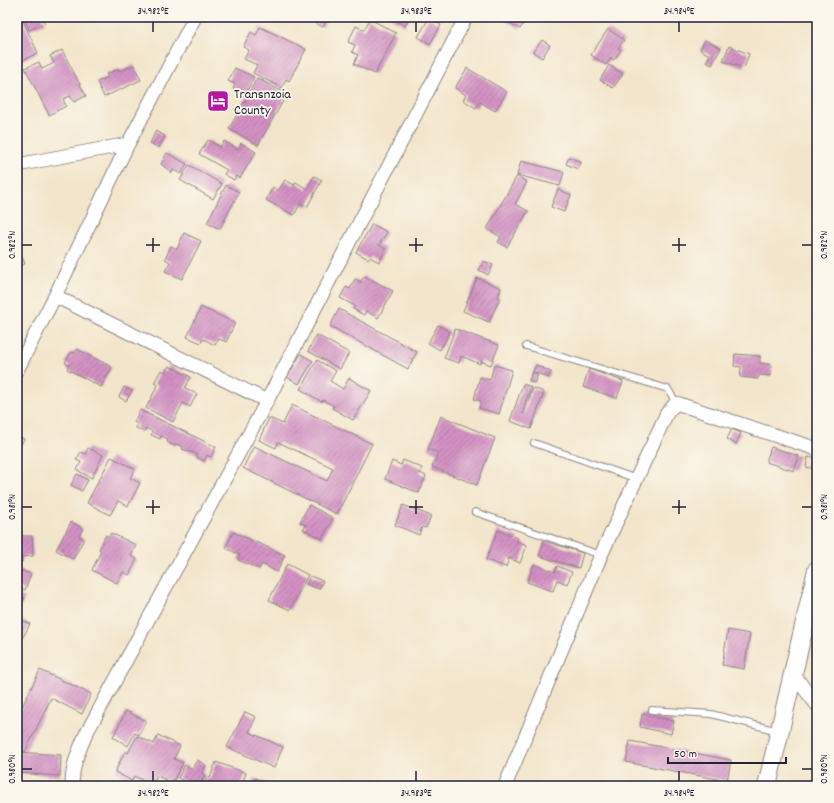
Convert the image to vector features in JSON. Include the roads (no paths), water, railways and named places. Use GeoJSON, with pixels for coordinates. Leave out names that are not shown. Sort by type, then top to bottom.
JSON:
{"type":"FeatureCollection","features":[{"type":"Feature","properties":{"kind":"street"},"geometry":{"type":"LineString","coordinates":[[17,370],[55,296],[128,144],[195,17]]}},
{"type":"Feature","properties":{"kind":"street"},"geometry":{"type":"LineString","coordinates":[[72,786],[72,771],[86,734],[267,401],[466,17]]}},
{"type":"Feature","properties":{"kind":"street"},"geometry":{"type":"LineString","coordinates":[[17,165],[128,144]]}},
{"type":"Feature","properties":{"kind":"street"},"geometry":{"type":"LineString","coordinates":[[55,296],[267,401]]}},
{"type":"Feature","properties":{"kind":"street"},"geometry":{"type":"LineString","coordinates":[[505,786],[601,555],[667,413],[676,403],[817,449]]}},
{"type":"Feature","properties":{"kind":"street"},"geometry":{"type":"LineString","coordinates":[[767,786],[817,570]]}},
{"type":"Feature","properties":{"kind":"street"},"geometry":{"type":"LineString","coordinates":[[793,674],[817,705]]}},
{"type":"Feature","properties":{"kind":"lane"},"geometry":{"type":"LineString","coordinates":[[526,346],[668,389],[676,403]]}},
{"type":"Feature","properties":{"kind":"lane"},"geometry":{"type":"LineString","coordinates":[[534,443],[637,479]]}},
{"type":"Feature","properties":{"kind":"lane"},"geometry":{"type":"LineString","coordinates":[[475,512],[601,555]]}},
{"type":"Feature","properties":{"kind":"lane"},"geometry":{"type":"LineString","coordinates":[[652,710],[711,714],[780,731]]}},
{"type":"Feature","properties":{"kind":"place","name":"Transnzoia County"},"geometry":{"type":"Point","coordinates":[218,101]}}]}
